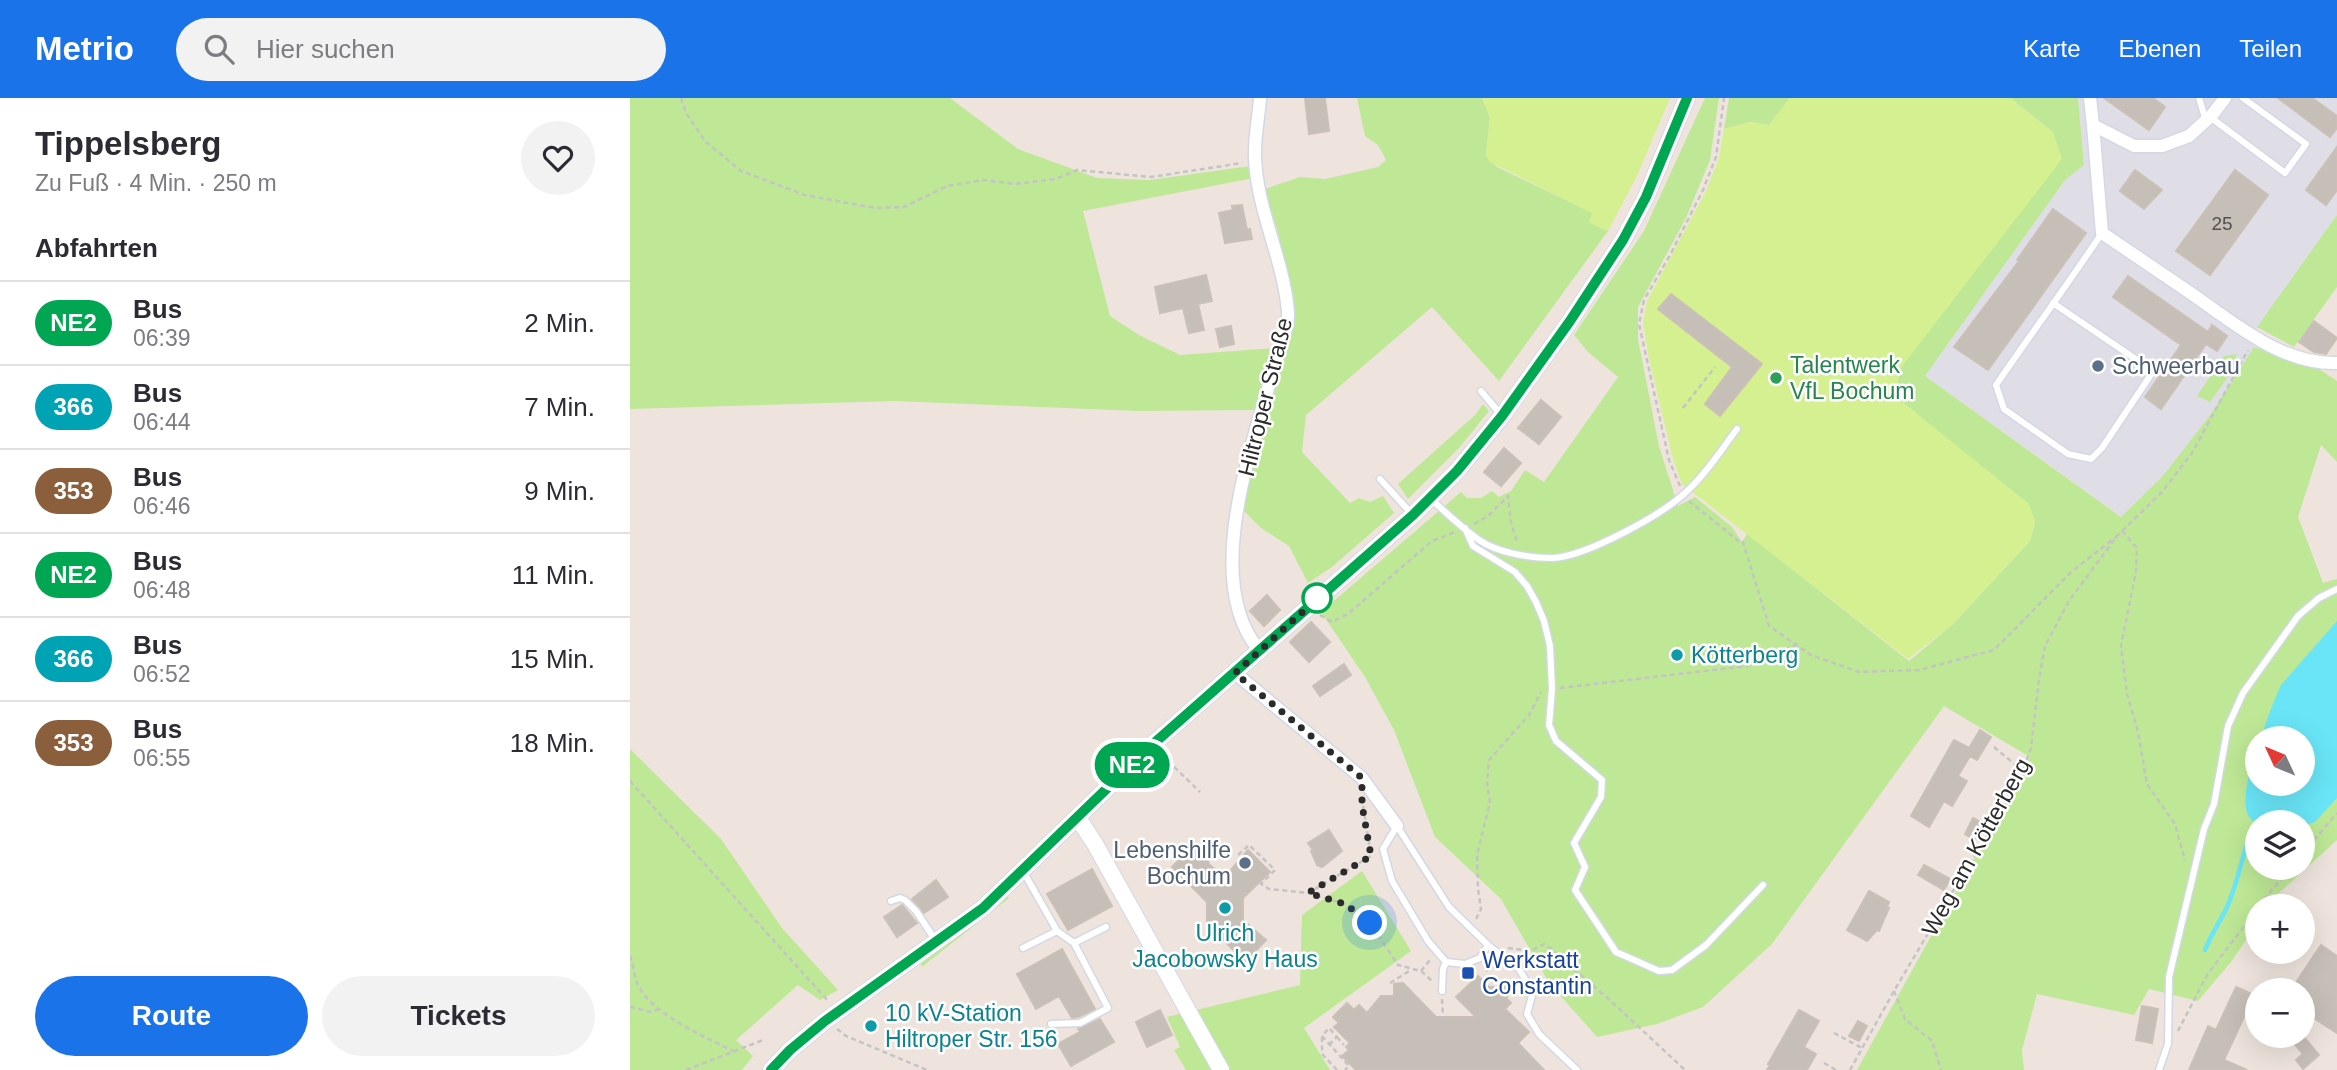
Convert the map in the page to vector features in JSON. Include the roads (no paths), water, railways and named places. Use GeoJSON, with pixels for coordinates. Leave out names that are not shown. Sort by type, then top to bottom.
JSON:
{"type":"FeatureCollection","features":[{"type":"Feature","properties":{"kind":"street","name":"Hiltroper Straße"},"geometry":{"type":"LineString","coordinates":[[1259,650],[1249,638],[1240,619],[1232,579],[1235,542],[1239,500],[1288,315],[1262,201],[1255,152],[1260,98]]}},
{"type":"Feature","properties":{"kind":"street"},"geometry":{"type":"LineString","coordinates":[[771,1070],[790,1050],[839,1010],[983,908],[1152,745],[1413,515],[1486,439],[1570,321],[1623,240],[1651,185],[1687,98]]}},
{"type":"Feature","properties":{"kind":"street"},"geometry":{"type":"LineString","coordinates":[[2090,98],[2102,233],[2255,338],[2316,363],[2337,363]]}},
{"type":"Feature","properties":{"kind":"street"},"geometry":{"type":"LineString","coordinates":[[2093,125],[2134,146],[2162,146],[2189,136],[2208,119],[2225,98]]}},
{"type":"Feature","properties":{"kind":"street"},"geometry":{"type":"LineString","coordinates":[[1235,673],[1362,778],[1397,826]]}},
{"type":"Feature","properties":{"kind":"street"},"geometry":{"type":"LineString","coordinates":[[1078,818],[1090,834],[1221,1070]]}},
{"type":"Feature","properties":{"kind":"lane"},"geometry":{"type":"LineString","coordinates":[[2199,98],[2208,119],[2285,173],[2306,144],[2243,98]]}},
{"type":"Feature","properties":{"kind":"lane"},"geometry":{"type":"LineString","coordinates":[[2053,303],[2140,362],[2150,376],[2102,448],[2091,459],[2068,454],[2004,409],[1996,385],[2053,303],[2102,233]]}},
{"type":"Feature","properties":{"kind":"lane"},"geometry":{"type":"LineString","coordinates":[[1481,391],[1502,416]]}},
{"type":"Feature","properties":{"kind":"lane"},"geometry":{"type":"LineString","coordinates":[[1430,498],[1480,541],[1509,552],[1553,558],[1597,545],[1649,517],[1684,494],[1737,429]]}},
{"type":"Feature","properties":{"kind":"lane"},"geometry":{"type":"LineString","coordinates":[[1380,479],[1413,515]]}},
{"type":"Feature","properties":{"kind":"lane"},"geometry":{"type":"LineString","coordinates":[[1465,528],[1473,547],[1515,572],[1527,586],[1544,621],[1552,671],[1549,725],[1556,741],[1602,780],[1601,797],[1574,843],[1585,867],[1575,890],[1616,952],[1660,971],[1672,970],[1706,945],[1763,885]]}},
{"type":"Feature","properties":{"kind":"lane"},"geometry":{"type":"LineString","coordinates":[[2159,1070],[2168,1044],[2169,977],[2204,829],[2214,804],[2228,726],[2243,693],[2298,616],[2319,598],[2337,589]]}},
{"type":"Feature","properties":{"kind":"lane"},"geometry":{"type":"LineString","coordinates":[[1488,945],[1480,958],[1465,964],[1446,962],[1428,941],[1392,881],[1383,849],[1397,826],[1449,907],[1525,977],[1534,992],[1527,1014],[1539,1034],[1577,1070]]}},
{"type":"Feature","properties":{"kind":"lane"},"geometry":{"type":"LineString","coordinates":[[1023,871],[1057,931],[1074,943],[1108,1008],[1080,1023],[1051,1024]]}},
{"type":"Feature","properties":{"kind":"lane"},"geometry":{"type":"LineString","coordinates":[[891,901],[900,898],[909,903],[937,942]]}},
{"type":"Feature","properties":{"kind":"lane"},"geometry":{"type":"LineString","coordinates":[[1074,943],[1106,927]]}},
{"type":"Feature","properties":{"kind":"lane"},"geometry":{"type":"LineString","coordinates":[[1023,948],[1057,931]]}},
{"type":"Feature","properties":{"kind":"lane"},"geometry":{"type":"LineString","coordinates":[[1442,990],[1446,962]]}},
{"type":"Feature","properties":{"kind":"water"},"geometry":{"type":"Polygon","coordinates":[[[2337,621],[2337,798],[2315,822],[2315,810],[2246,808],[2246,796],[2315,796],[2315,726],[2265,726],[2281,685],[2337,621]]]}},
{"type":"Feature","properties":{"kind":"waterway"},"geometry":{"type":"LineString","coordinates":[[2205,950],[2227,907],[2245,851]]}},
{"type":"Feature","properties":{"kind":"place","name":"Schweerbau"},"geometry":{"type":"Point","coordinates":[2098,366]}},
{"type":"Feature","properties":{"kind":"place","name":"Talentwerk VfL Bochum"},"geometry":{"type":"Point","coordinates":[1776,378]}},
{"type":"Feature","properties":{"kind":"place","name":"Kötterberg"},"geometry":{"type":"Point","coordinates":[1677,655]}},
{"type":"Feature","properties":{"kind":"place","name":"Lebenshilfe Bochum"},"geometry":{"type":"Point","coordinates":[1245,863]}},
{"type":"Feature","properties":{"kind":"place","name":"Ulrich Jacobowsky Haus"},"geometry":{"type":"Point","coordinates":[1225,908]}},
{"type":"Feature","properties":{"kind":"place","name":"Werkstatt Constantin"},"geometry":{"type":"Point","coordinates":[1468,973]}},
{"type":"Feature","properties":{"kind":"place","name":"10 kV-Station Hiltroper Str. 156"},"geometry":{"type":"Point","coordinates":[871,1026]}}]}
